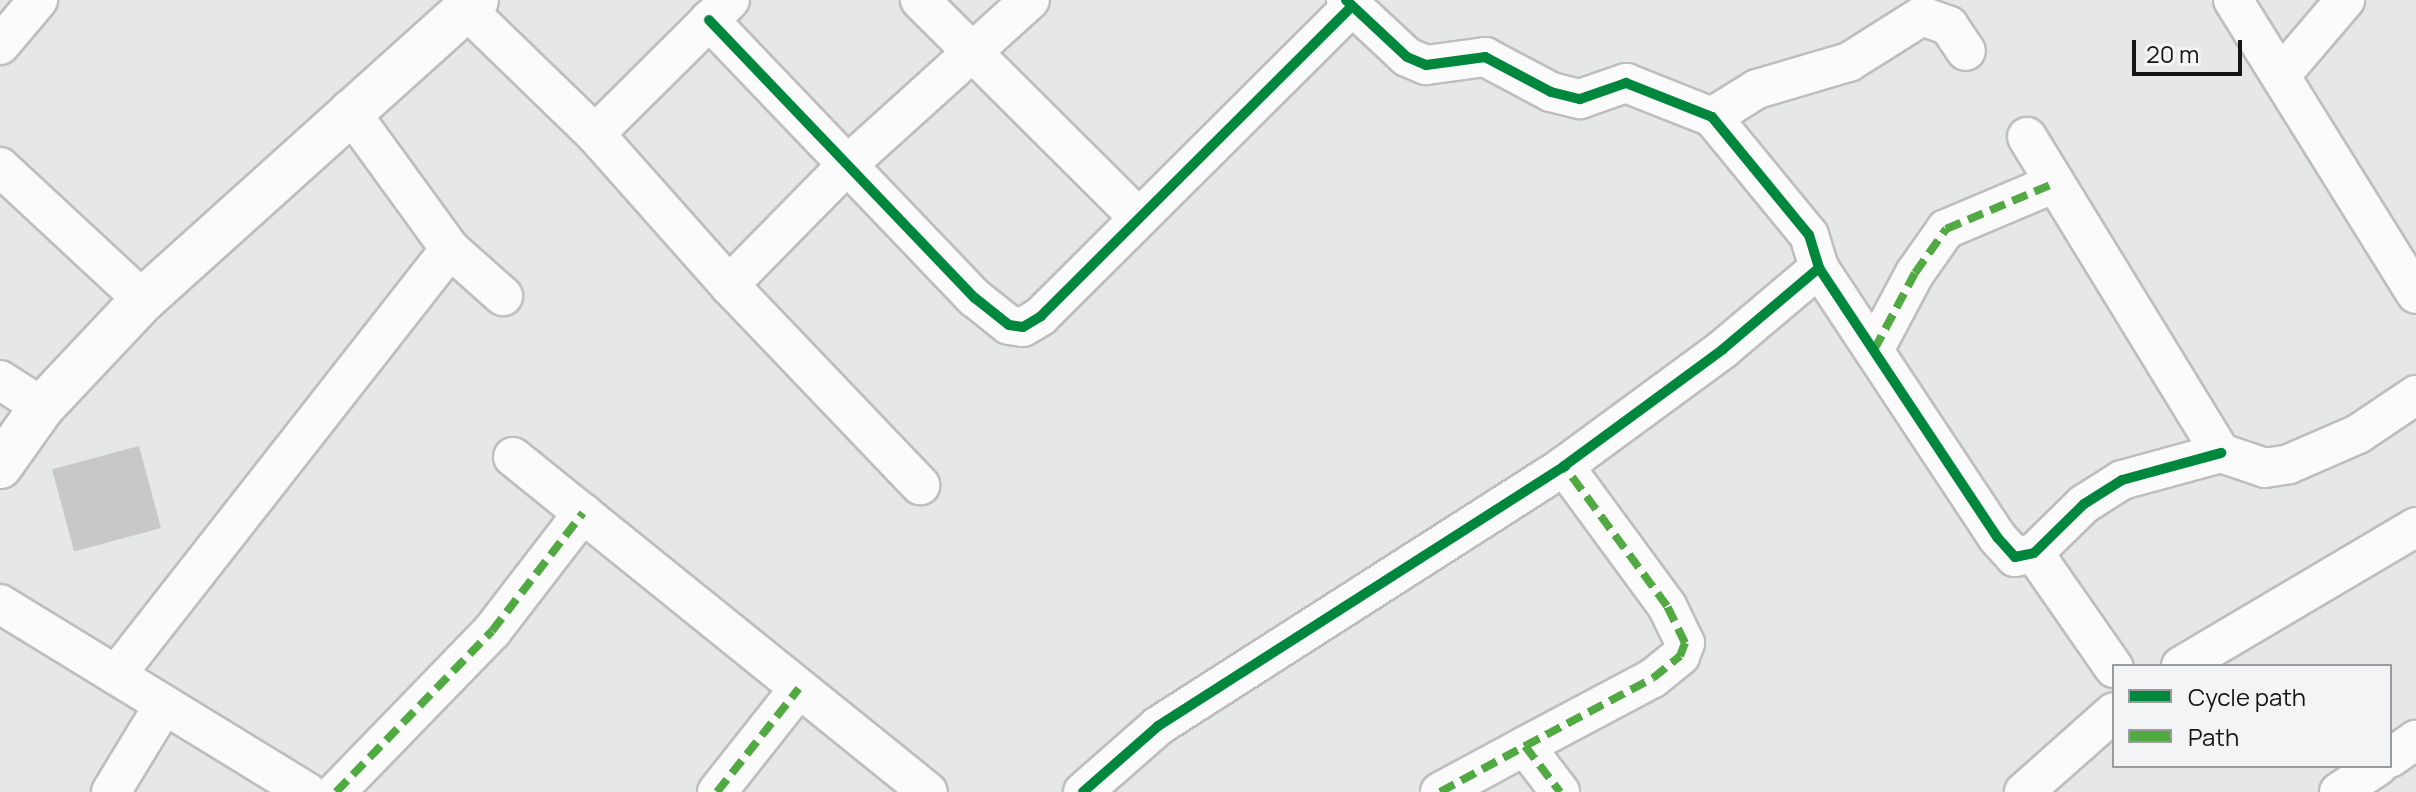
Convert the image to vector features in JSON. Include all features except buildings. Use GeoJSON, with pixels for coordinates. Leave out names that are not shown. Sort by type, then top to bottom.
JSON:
{"type":"FeatureCollection","features":[{"type":"Feature","properties":{"kind":"street"},"geometry":{"type":"LineString","coordinates":[[0,45],[38,0]]}},
{"type":"Feature","properties":{"kind":"street"},"geometry":{"type":"LineString","coordinates":[[920,0],[1138,217]]}},
{"type":"Feature","properties":{"kind":"street"},"geometry":{"type":"LineString","coordinates":[[729,285],[845,167],[1030,0]]}},
{"type":"Feature","properties":{"kind":"street"},"geometry":{"type":"LineString","coordinates":[[2233,0],[2416,294]]}},
{"type":"Feature","properties":{"kind":"street"},"geometry":{"type":"LineString","coordinates":[[2281,75],[2345,0]]}},
{"type":"Feature","properties":{"kind":"street"},"geometry":{"type":"LineString","coordinates":[[595,134],[719,10],[845,167],[1009,325],[1023,327],[1041,316],[1349,3],[1407,57],[1426,65],[1485,57],[1551,92],[1580,99],[1626,83],[1712,117],[1809,235],[1819,268],[1997,537],[2015,557],[2034,553],[2084,504],[2122,480],[2221,453],[2265,468],[2289,464],[2358,434],[2416,395]]}},
{"type":"Feature","properties":{"kind":"street"},"geometry":{"type":"LineString","coordinates":[[0,466],[42,407],[143,300],[349,110],[471,4],[595,134],[729,285],[920,485]]}},
{"type":"Feature","properties":{"kind":"street"},"geometry":{"type":"LineString","coordinates":[[1712,117],[1757,89],[1849,62],[1922,16],[1949,26],[1966,51]]}},
{"type":"Feature","properties":{"kind":"street"},"geometry":{"type":"LineString","coordinates":[[349,110],[450,249],[503,296]]}},
{"type":"Feature","properties":{"kind":"street"},"geometry":{"type":"LineString","coordinates":[[2027,137],[2221,453]]}},
{"type":"Feature","properties":{"kind":"street"},"geometry":{"type":"LineString","coordinates":[[0,167],[143,300]]}},
{"type":"Feature","properties":{"kind":"street"},"geometry":{"type":"LineString","coordinates":[[1874,350],[1915,273],[1946,229],[2055,183]]}},
{"type":"Feature","properties":{"kind":"street"},"geometry":{"type":"LineString","coordinates":[[116,675],[450,249]]}},
{"type":"Feature","properties":{"kind":"street"},"geometry":{"type":"LineString","coordinates":[[1083,792],[1158,726],[1564,466],[1723,349],[1819,268]]}},
{"type":"Feature","properties":{"kind":"street"},"geometry":{"type":"LineString","coordinates":[[0,380],[42,407]]}},
{"type":"Feature","properties":{"kind":"street"},"geometry":{"type":"LineString","coordinates":[[513,457],[928,792]]}},
{"type":"Feature","properties":{"kind":"street"},"geometry":{"type":"LineString","coordinates":[[1440,792],[1653,678],[1680,656],[1685,643],[1667,606],[1564,466]]}},
{"type":"Feature","properties":{"kind":"street"},"geometry":{"type":"LineString","coordinates":[[336,792],[492,631],[583,513]]}},
{"type":"Feature","properties":{"kind":"street"},"geometry":{"type":"LineString","coordinates":[[2184,664],[2416,527]]}},
{"type":"Feature","properties":{"kind":"street"},"geometry":{"type":"LineString","coordinates":[[2034,553],[2112,665]]}},
{"type":"Feature","properties":{"kind":"street"},"geometry":{"type":"LineString","coordinates":[[0,604],[307,792]]}},
{"type":"Feature","properties":{"kind":"street"},"geometry":{"type":"LineString","coordinates":[[717,792],[799,688]]}},
{"type":"Feature","properties":{"kind":"street"},"geometry":{"type":"LineString","coordinates":[[111,792],[164,705]]}},
{"type":"Feature","properties":{"kind":"street"},"geometry":{"type":"LineString","coordinates":[[2024,792],[2112,714]]}},
{"type":"Feature","properties":{"kind":"street"},"geometry":{"type":"LineString","coordinates":[[2392,757],[2416,740]]}},
{"type":"Feature","properties":{"kind":"street"},"geometry":{"type":"LineString","coordinates":[[1525,746],[1560,792]]}},
{"type":"Feature","properties":{"kind":"street"},"geometry":{"type":"LineString","coordinates":[[2339,792],[2375,768]]}},
{"type":"Feature","properties":{"kind":"marked path"},"geometry":{"type":"LineString","coordinates":[[1874,350],[1915,273],[1946,229],[2055,183]]}},
{"type":"Feature","properties":{"kind":"marked path"},"geometry":{"type":"LineString","coordinates":[[1525,746],[1653,678],[1680,656],[1685,643],[1667,606],[1564,466]]}},
{"type":"Feature","properties":{"kind":"marked path"},"geometry":{"type":"LineString","coordinates":[[336,792],[492,631],[583,513]]}},
{"type":"Feature","properties":{"kind":"marked path"},"geometry":{"type":"LineString","coordinates":[[717,792],[799,688]]}},
{"type":"Feature","properties":{"kind":"marked path"},"geometry":{"type":"LineString","coordinates":[[1440,792],[1525,746],[1560,792]]}},
{"type":"Feature","properties":{"kind":"cycle path"},"geometry":{"type":"LineString","coordinates":[[1346,0],[1407,57],[1426,65],[1485,57],[1551,92],[1580,99],[1626,83],[1712,117],[1809,235],[1819,268],[1997,537],[2015,557],[2034,553],[2084,504],[2122,480],[2221,453]]}},
{"type":"Feature","properties":{"kind":"cycle path"},"geometry":{"type":"LineString","coordinates":[[709,20],[975,298],[1009,325],[1023,327],[1041,316],[1352,6]]}},
{"type":"Feature","properties":{"kind":"cycle path"},"geometry":{"type":"LineString","coordinates":[[1083,792],[1158,726],[1564,466],[1723,349],[1819,268]]}}]}
